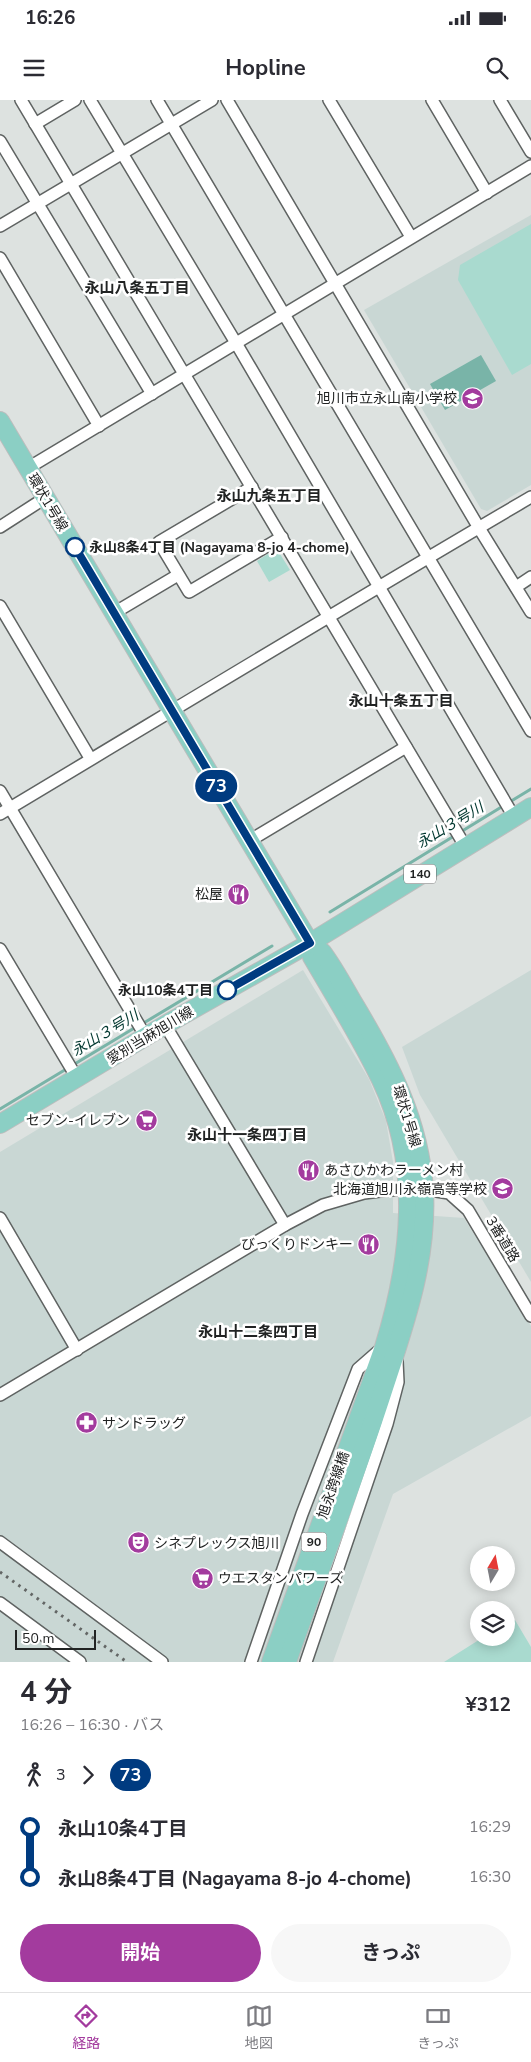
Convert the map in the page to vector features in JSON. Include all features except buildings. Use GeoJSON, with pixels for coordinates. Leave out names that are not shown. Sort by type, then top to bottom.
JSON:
{"type":"FeatureCollection","features":[{"type":"Feature","properties":{"kind":"main road","name":"環状1号線"},"geometry":{"type":"LineString","coordinates":[[0,422],[310,943],[312,957],[388,1094],[416,1189],[390,1348],[363,1424]]}},
{"type":"Feature","properties":{"kind":"main road","name":"愛別当麻旭川線"},"geometry":{"type":"LineString","coordinates":[[1,1122],[72,1071],[141,1029],[165,1025],[310,943],[460,838],[510,809],[531,807]]}},
{"type":"Feature","properties":{"kind":"main road","name":"旭永跨線橋"},"geometry":{"type":"LineString","coordinates":[[271,1662],[363,1424]]}},
{"type":"Feature","properties":{"kind":"main road","name":"旭永跨線橋"},"geometry":{"type":"LineString","coordinates":[[287,1662],[363,1424]]}},
{"type":"Feature","properties":{"kind":"street"},"geometry":{"type":"LineString","coordinates":[[21,100],[460,838]]}},
{"type":"Feature","properties":{"kind":"street"},"geometry":{"type":"LineString","coordinates":[[35,124],[75,100]]}},
{"type":"Feature","properties":{"kind":"street"},"geometry":{"type":"LineString","coordinates":[[90,100],[236,343],[510,809]]}},
{"type":"Feature","properties":{"kind":"street"},"geometry":{"type":"LineString","coordinates":[[158,100],[531,731]]}},
{"type":"Feature","properties":{"kind":"street"},"geometry":{"type":"LineString","coordinates":[[0,226],[212,100]]}},
{"type":"Feature","properties":{"kind":"street"},"geometry":{"type":"LineString","coordinates":[[227,100],[479,528],[531,612]]}},
{"type":"Feature","properties":{"kind":"street"},"geometry":{"type":"LineString","coordinates":[[329,100],[411,238]]}},
{"type":"Feature","properties":{"kind":"street"},"geometry":{"type":"LineString","coordinates":[[432,100],[487,193]]}},
{"type":"Feature","properties":{"kind":"street"},"geometry":{"type":"LineString","coordinates":[[500,100],[531,152]]}},
{"type":"Feature","properties":{"kind":"street"},"geometry":{"type":"LineString","coordinates":[[0,141],[152,394]]}},
{"type":"Feature","properties":{"kind":"street"},"geometry":{"type":"LineString","coordinates":[[28,468],[531,166]]}},
{"type":"Feature","properties":{"kind":"street"},"geometry":{"type":"LineString","coordinates":[[0,258],[100,426]]}},
{"type":"Feature","properties":{"kind":"street"},"geometry":{"type":"LineString","coordinates":[[252,487],[159,542],[178,574],[189,592],[282,537]]}},
{"type":"Feature","properties":{"kind":"street"},"geometry":{"type":"LineString","coordinates":[[5,811],[90,758],[172,712],[531,497]]}},
{"type":"Feature","properties":{"kind":"street"},"geometry":{"type":"LineString","coordinates":[[0,527],[45,498]]}},
{"type":"Feature","properties":{"kind":"street"},"geometry":{"type":"LineString","coordinates":[[114,614],[178,574]]}},
{"type":"Feature","properties":{"kind":"street"},"geometry":{"type":"LineString","coordinates":[[516,587],[531,577]]}},
{"type":"Feature","properties":{"kind":"street"},"geometry":{"type":"LineString","coordinates":[[0,606],[90,758]]}},
{"type":"Feature","properties":{"kind":"street"},"geometry":{"type":"LineString","coordinates":[[249,841],[406,747]]}},
{"type":"Feature","properties":{"kind":"street"},"geometry":{"type":"LineString","coordinates":[[0,791],[5,811],[141,1029]]}},
{"type":"Feature","properties":{"kind":"street"},"geometry":{"type":"LineString","coordinates":[[0,949],[72,1071]]}},
{"type":"Feature","properties":{"kind":"street"},"geometry":{"type":"LineString","coordinates":[[165,1025],[285,1225]]}},
{"type":"Feature","properties":{"kind":"street","name":"3番道路"},"geometry":{"type":"LineString","coordinates":[[0,1395],[285,1225],[323,1205],[342,1198],[388,1190],[416,1189],[449,1193],[464,1205],[531,1316]]}},
{"type":"Feature","properties":{"kind":"street"},"geometry":{"type":"LineString","coordinates":[[0,1218],[77,1350]]}},
{"type":"Feature","properties":{"kind":"street"},"geometry":{"type":"LineString","coordinates":[[251,1662],[302,1514],[358,1369],[390,1348],[398,1382],[387,1424],[306,1662]]}},
{"type":"Feature","properties":{"kind":"street"},"geometry":{"type":"LineString","coordinates":[[0,1542],[162,1662]]}},
{"type":"Feature","properties":{"kind":"street"},"geometry":{"type":"LineString","coordinates":[[0,1603],[80,1662]]}},
{"type":"Feature","properties":{"kind":"shaded area","name":"旭川市立永山南小学校"},"geometry":{"type":"Polygon","coordinates":[[[531,215],[531,485],[487,511],[481,509],[364,310],[531,215]]]}},
{"type":"Feature","properties":{"kind":"shaded area"},"geometry":{"type":"Polygon","coordinates":[[[531,224],[531,364],[512,375],[458,280],[460,265],[531,224]]]}},
{"type":"Feature","properties":{"kind":"shaded area"},"geometry":{"type":"Polygon","coordinates":[[[481,355],[496,381],[445,410],[430,384],[481,355]]]}},
{"type":"Feature","properties":{"kind":"shaded area"},"geometry":{"type":"Polygon","coordinates":[[[271,552],[280,554],[290,570],[269,582],[257,561],[271,552]]]}},
{"type":"Feature","properties":{"kind":"shaded area"},"geometry":{"type":"Polygon","coordinates":[[[303,970],[369,1079],[386,1121],[393,1162],[393,1213],[464,1218],[531,1326],[531,1416],[393,1494],[333,1662],[0,1662],[0,1152],[303,970]]]}},
{"type":"Feature","properties":{"kind":"shaded area","name":"北海道旭川永嶺高等学校"},"geometry":{"type":"Polygon","coordinates":[[[531,970],[531,1282],[420,1095],[402,1047],[531,970]]]}},
{"type":"Feature","properties":{"kind":"shaded area"},"geometry":{"type":"Polygon","coordinates":[[[515,1620],[531,1647],[531,1662],[444,1662],[470,1646],[515,1646],[515,1620]]]}},
{"type":"Feature","properties":{"kind":"waterway","name":"永山３号川"},"geometry":{"type":"LineString","coordinates":[[330,912],[531,789]]}},
{"type":"Feature","properties":{"kind":"waterway","name":"永山３号川"},"geometry":{"type":"LineString","coordinates":[[142,1024],[272,946]]}},
{"type":"Feature","properties":{"kind":"waterway","name":"永山３号川"},"geometry":{"type":"LineString","coordinates":[[73,1065],[136,1027]]}},
{"type":"Feature","properties":{"kind":"waterway","name":"永山３号川"},"geometry":{"type":"LineString","coordinates":[[0,1109],[68,1068]]}},
{"type":"Feature","properties":{"kind":"railway"},"geometry":{"type":"LineString","coordinates":[[0,1572],[127,1662]]}},
{"type":"Feature","properties":{"kind":"bus line","name":"73"},"geometry":{"type":"LineString","coordinates":[[75,547],[310,943],[227,990]]}},
{"type":"Feature","properties":{"kind":"place","name":"旭川市立永山南小学校"},"geometry":{"type":"Point","coordinates":[473,398]}},
{"type":"Feature","properties":{"kind":"place","name":"永山8条4丁目 (Nagayama 8-jo 4-chome)"},"geometry":{"type":"Point","coordinates":[75,547]}},
{"type":"Feature","properties":{"kind":"place","name":"松屋"},"geometry":{"type":"Point","coordinates":[239,894]}},
{"type":"Feature","properties":{"kind":"place","name":"永山10条4丁目"},"geometry":{"type":"Point","coordinates":[227,990]}},
{"type":"Feature","properties":{"kind":"place","name":"セブン-イレブン"},"geometry":{"type":"Point","coordinates":[146,1120]}},
{"type":"Feature","properties":{"kind":"place","name":"あさひかわラーメン村"},"geometry":{"type":"Point","coordinates":[308,1170]}},
{"type":"Feature","properties":{"kind":"place","name":"北海道旭川永嶺高等学校"},"geometry":{"type":"Point","coordinates":[503,1189]}},
{"type":"Feature","properties":{"kind":"place","name":"びっくりドンキー"},"geometry":{"type":"Point","coordinates":[369,1244]}},
{"type":"Feature","properties":{"kind":"place","name":"サンドラッグ"},"geometry":{"type":"Point","coordinates":[86,1423]}},
{"type":"Feature","properties":{"kind":"place","name":"シネプレックス旭川"},"geometry":{"type":"Point","coordinates":[138,1543]}},
{"type":"Feature","properties":{"kind":"place","name":"ウエスタンパワーズ"},"geometry":{"type":"Point","coordinates":[202,1578]}},
{"type":"Feature","properties":{"kind":"district","name":"永山八条五丁目"},"geometry":{"type":"Point","coordinates":[137,288]}},
{"type":"Feature","properties":{"kind":"district","name":"永山九条五丁目"},"geometry":{"type":"Point","coordinates":[269,496]}},
{"type":"Feature","properties":{"kind":"district","name":"永山十条五丁目"},"geometry":{"type":"Point","coordinates":[401,701]}},
{"type":"Feature","properties":{"kind":"district","name":"永山十一条四丁目"},"geometry":{"type":"Point","coordinates":[247,1135]}},
{"type":"Feature","properties":{"kind":"district","name":"永山十二条四丁目"},"geometry":{"type":"Point","coordinates":[258,1332]}}]}
